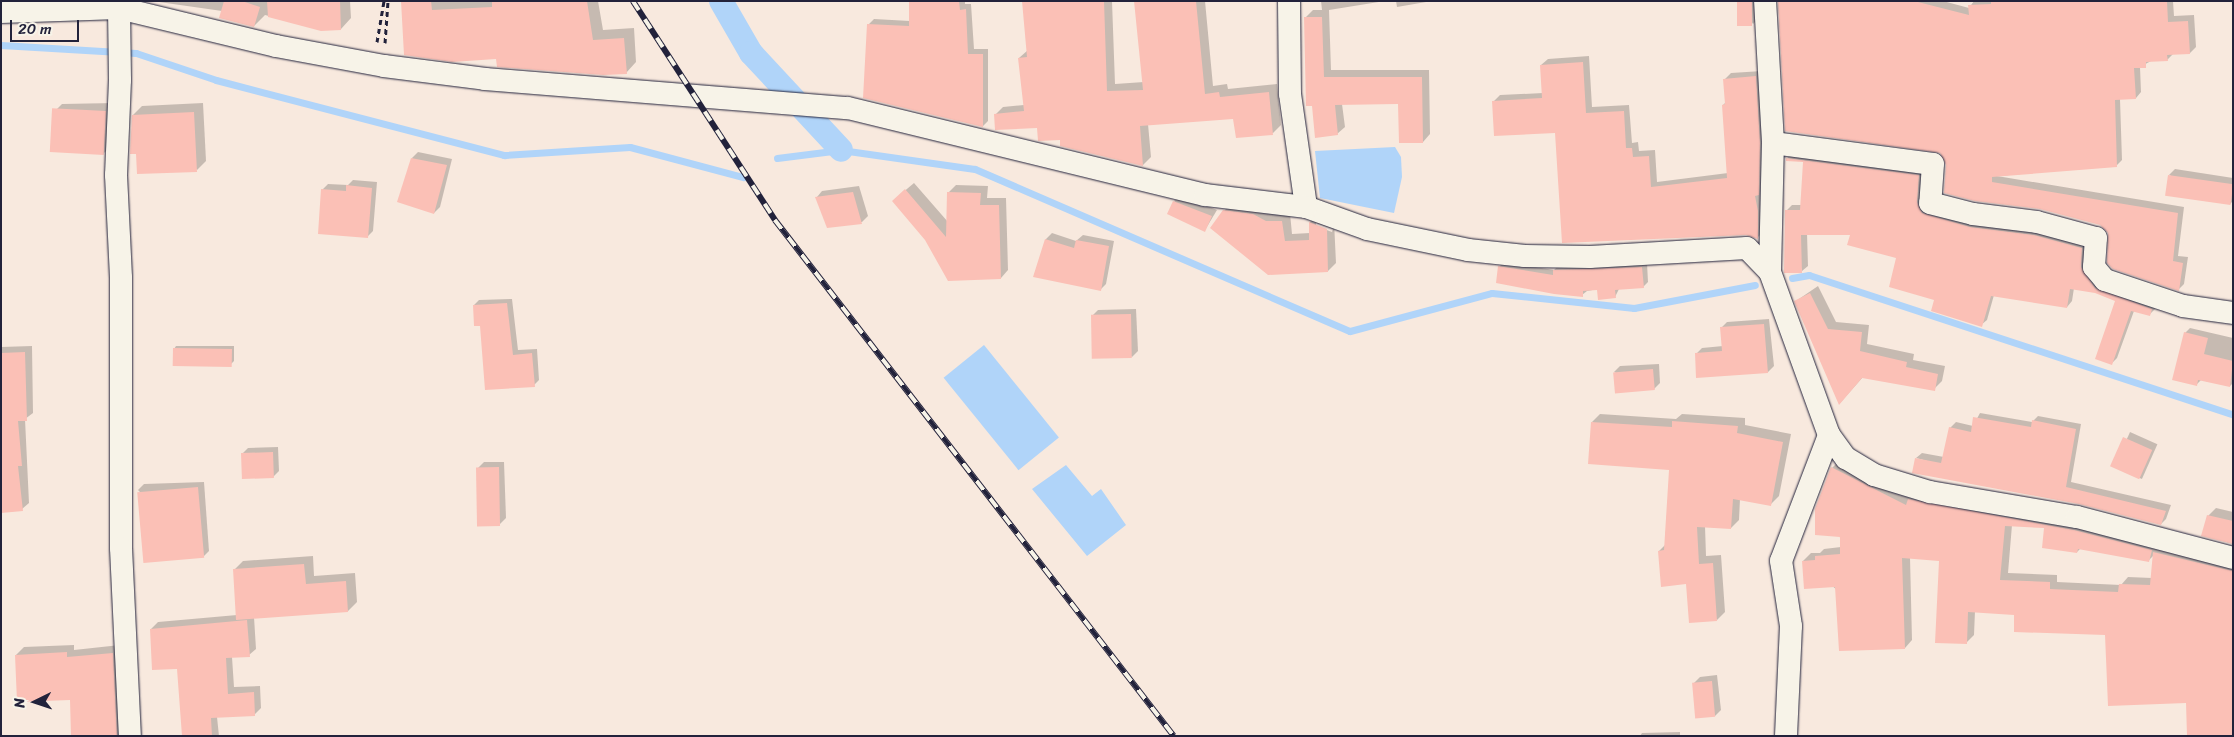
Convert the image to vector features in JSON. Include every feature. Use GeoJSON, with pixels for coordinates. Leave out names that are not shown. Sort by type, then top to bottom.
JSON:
{"type":"FeatureCollection","features":[{"type":"Feature","properties":{"kind":"street"},"geometry":{"type":"LineString","coordinates":[[1289,1],[1290,94],[1306,207]]}},
{"type":"Feature","properties":{"kind":"street"},"geometry":{"type":"LineString","coordinates":[[1765,1],[1773,143],[1770,272],[1829,435],[1846,458],[1874,475],[1930,492],[2077,517],[2233,558]]}},
{"type":"Feature","properties":{"kind":"street"},"geometry":{"type":"LineString","coordinates":[[119,8],[120,80],[116,175],[121,278],[121,548],[130,736]]}},
{"type":"Feature","properties":{"kind":"street"},"geometry":{"type":"LineString","coordinates":[[1,12],[119,8],[276,46],[379,66],[485,79],[848,108],[1205,195],[1306,207],[1367,229],[1468,250],[1525,256],[1590,258],[1747,248],[1770,272]]}},
{"type":"Feature","properties":{"kind":"street"},"geometry":{"type":"LineString","coordinates":[[1773,143],[1933,164],[1930,203],[1973,214],[2037,222],[2096,238],[2094,266],[2105,280],[2183,306],[2233,313]]}},
{"type":"Feature","properties":{"kind":"street"},"geometry":{"type":"LineString","coordinates":[[1786,736],[1791,626],[1781,561],[1829,435]]}},
{"type":"Feature","properties":{"kind":"path"},"geometry":{"type":"LineString","coordinates":[[379,66],[384,1]]}},
{"type":"Feature","properties":{"kind":"path"},"geometry":{"type":"LineString","coordinates":[[379,66],[388,1]]}},
{"type":"Feature","properties":{"kind":"water"},"geometry":{"type":"Polygon","coordinates":[[[1395,147],[1401,157],[1402,177],[1394,213],[1320,198],[1315,151],[1395,147]]]}},
{"type":"Feature","properties":{"kind":"water"},"geometry":{"type":"Polygon","coordinates":[[[984,345],[1059,437],[1018,470],[944,378],[984,345]]]}},
{"type":"Feature","properties":{"kind":"water"},"geometry":{"type":"Polygon","coordinates":[[[1066,465],[1092,496],[1101,489],[1126,525],[1087,556],[1032,489],[1066,465]]]}},
{"type":"Feature","properties":{"kind":"building"},"geometry":{"type":"Polygon","coordinates":[[[224,1],[242,1],[260,7],[254,27],[219,18],[224,1]]]}},
{"type":"Feature","properties":{"kind":"building"},"geometry":{"type":"Polygon","coordinates":[[[267,1],[340,1],[341,30],[321,31],[268,17],[267,1]]]}},
{"type":"Feature","properties":{"kind":"building"},"geometry":{"type":"Polygon","coordinates":[[[401,1],[431,1],[432,10],[492,7],[492,1],[587,1],[593,40],[624,38],[627,74],[603,75],[497,67],[496,59],[452,62],[404,55],[401,1]]]}},
{"type":"Feature","properties":{"kind":"building"},"geometry":{"type":"Polygon","coordinates":[[[909,1],[959,1],[960,10],[966,9],[968,54],[983,54],[983,127],[863,98],[867,24],[909,26],[909,1]]]}},
{"type":"Feature","properties":{"kind":"building"},"geometry":{"type":"Polygon","coordinates":[[[1022,1],[1104,1],[1107,91],[1143,90],[1134,1],[1196,1],[1205,94],[1219,92],[1220,97],[1269,92],[1273,135],[1236,138],[1233,119],[1140,126],[1143,166],[1060,146],[1060,140],[1038,141],[1037,128],[995,130],[994,114],[1024,111],[1018,58],[1027,57],[1022,1]]]}},
{"type":"Feature","properties":{"kind":"building"},"geometry":{"type":"Polygon","coordinates":[[[1737,1],[1752,1],[1752,26],[1737,26],[1737,1]]]}},
{"type":"Feature","properties":{"kind":"building"},"geometry":{"type":"Polygon","coordinates":[[[1778,1],[1914,1],[1969,15],[1968,5],[1991,4],[1991,1],[2167,1],[2168,22],[2188,21],[2190,54],[2167,55],[2168,61],[2146,62],[2146,68],[2134,68],[2136,99],[2115,100],[2117,167],[1992,177],[1992,182],[2178,213],[2173,261],[2183,263],[2179,291],[2113,269],[2107,263],[2108,233],[2100,225],[2040,209],[1975,201],[1944,193],[1946,165],[1940,153],[1785,131],[1778,1]]]}},
{"type":"Feature","properties":{"kind":"building"},"geometry":{"type":"Polygon","coordinates":[[[1304,17],[1322,17],[1324,77],[1422,77],[1423,143],[1399,143],[1398,104],[1335,105],[1338,135],[1315,138],[1312,106],[1306,106],[1304,17]]]}},
{"type":"Feature","properties":{"kind":"building"},"geometry":{"type":"Polygon","coordinates":[[[1583,62],[1586,113],[1624,111],[1626,148],[1632,148],[1633,157],[1649,156],[1651,187],[1727,178],[1722,105],[1725,104],[1723,79],[1756,76],[1760,143],[1759,195],[1755,196],[1758,211],[1758,239],[1746,235],[1562,243],[1555,133],[1494,136],[1492,101],[1542,98],[1540,65],[1583,62]]]}},
{"type":"Feature","properties":{"kind":"building"},"geometry":{"type":"Polygon","coordinates":[[[52,108],[106,111],[104,155],[50,152],[52,108]]]}},
{"type":"Feature","properties":{"kind":"building"},"geometry":{"type":"Polygon","coordinates":[[[194,112],[197,172],[137,174],[136,154],[130,154],[132,115],[194,112]]]}},
{"type":"Feature","properties":{"kind":"building"},"geometry":{"type":"Polygon","coordinates":[[[411,158],[447,165],[434,214],[397,202],[411,158]]]}},
{"type":"Feature","properties":{"kind":"building"},"geometry":{"type":"Polygon","coordinates":[[[1786,158],[1919,175],[1917,202],[1922,213],[1970,227],[2034,235],[2082,248],[2081,267],[2095,288],[2152,309],[2150,316],[2131,311],[2112,365],[2095,359],[2115,301],[2095,293],[2070,289],[2067,308],[1991,296],[1982,327],[1931,311],[1934,300],[1889,287],[1896,258],[1847,245],[1850,235],[1801,235],[1802,273],[1784,273],[1785,210],[1800,210],[1803,162],[1786,161],[1786,158]]]}},
{"type":"Feature","properties":{"kind":"building"},"geometry":{"type":"Polygon","coordinates":[[[2168,175],[2233,184],[2230,205],[2165,196],[2168,175]]]}},
{"type":"Feature","properties":{"kind":"building"},"geometry":{"type":"Polygon","coordinates":[[[346,185],[372,188],[368,238],[318,234],[321,189],[346,191],[346,185]]]}},
{"type":"Feature","properties":{"kind":"building"},"geometry":{"type":"Polygon","coordinates":[[[905,189],[946,237],[947,192],[981,193],[980,205],[999,205],[1001,279],[948,281],[925,240],[892,201],[905,189]]]}},
{"type":"Feature","properties":{"kind":"building"},"geometry":{"type":"Polygon","coordinates":[[[853,192],[862,224],[827,228],[815,197],[853,192]]]}},
{"type":"Feature","properties":{"kind":"building"},"geometry":{"type":"Polygon","coordinates":[[[1173,201],[1212,216],[1205,232],[1167,214],[1173,201]]]}},
{"type":"Feature","properties":{"kind":"building"},"geometry":{"type":"Polygon","coordinates":[[[1223,210],[1253,214],[1266,221],[1282,221],[1285,241],[1309,240],[1309,222],[1327,229],[1328,272],[1268,275],[1210,228],[1223,210]]]}},
{"type":"Feature","properties":{"kind":"building"},"geometry":{"type":"Polygon","coordinates":[[[1045,239],[1074,248],[1076,240],[1109,246],[1101,291],[1033,277],[1045,239]]]}},
{"type":"Feature","properties":{"kind":"building"},"geometry":{"type":"Polygon","coordinates":[[[1498,266],[1553,275],[1553,270],[1642,267],[1644,288],[1615,290],[1616,298],[1598,300],[1597,290],[1583,291],[1583,297],[1554,294],[1496,283],[1498,266]]]}},
{"type":"Feature","properties":{"kind":"building"},"geometry":{"type":"Polygon","coordinates":[[[1810,293],[1828,329],[1862,332],[1860,351],[1907,362],[1906,367],[1938,374],[1935,391],[1862,378],[1839,405],[1794,301],[1810,293]]]}},
{"type":"Feature","properties":{"kind":"building"},"geometry":{"type":"Polygon","coordinates":[[[507,303],[513,355],[532,353],[535,387],[485,390],[480,326],[474,326],[473,305],[507,303]]]}},
{"type":"Feature","properties":{"kind":"building"},"geometry":{"type":"Polygon","coordinates":[[[1131,314],[1132,358],[1092,359],[1091,315],[1131,314]]]}},
{"type":"Feature","properties":{"kind":"building"},"geometry":{"type":"Polygon","coordinates":[[[1764,324],[1768,373],[1696,378],[1695,353],[1722,351],[1720,327],[1764,324]]]}},
{"type":"Feature","properties":{"kind":"building"},"geometry":{"type":"Polygon","coordinates":[[[2184,332],[2208,338],[2204,354],[2233,361],[2230,387],[2198,380],[2197,386],[2172,380],[2184,332]]]}},
{"type":"Feature","properties":{"kind":"building"},"geometry":{"type":"Polygon","coordinates":[[[173,348],[232,349],[232,367],[173,366],[173,348]]]}},
{"type":"Feature","properties":{"kind":"building"},"geometry":{"type":"Polygon","coordinates":[[[25,352],[27,421],[18,421],[22,466],[18,466],[23,511],[1,513],[1,353],[25,352]]]}},
{"type":"Feature","properties":{"kind":"building"},"geometry":{"type":"Polygon","coordinates":[[[1653,369],[1655,390],[1615,393],[1613,372],[1653,369]]]}},
{"type":"Feature","properties":{"kind":"building"},"geometry":{"type":"Polygon","coordinates":[[[1973,417],[2031,427],[2032,420],[2076,429],[2066,487],[2166,511],[2161,525],[2079,504],[1912,473],[1915,458],[1941,463],[1949,427],[1971,432],[1973,417]]]}},
{"type":"Feature","properties":{"kind":"building"},"geometry":{"type":"Polygon","coordinates":[[[1672,421],[1738,426],[1737,433],[1783,442],[1771,506],[1733,499],[1731,529],[1697,527],[1699,564],[1713,563],[1717,621],[1689,623],[1686,584],[1661,587],[1658,551],[1664,550],[1669,470],[1588,464],[1591,422],[1672,427],[1672,421]]]}},
{"type":"Feature","properties":{"kind":"building"},"geometry":{"type":"Polygon","coordinates":[[[2123,437],[2152,450],[2139,479],[2110,466],[2123,437]]]}},
{"type":"Feature","properties":{"kind":"building"},"geometry":{"type":"Polygon","coordinates":[[[273,452],[274,478],[242,479],[241,453],[273,452]]]}},
{"type":"Feature","properties":{"kind":"building"},"geometry":{"type":"Polygon","coordinates":[[[476,467],[499,467],[500,526],[477,526],[476,467]]]}},
{"type":"Feature","properties":{"kind":"building"},"geometry":{"type":"Polygon","coordinates":[[[1831,467],[1906,505],[1908,499],[2074,530],[2152,550],[2149,562],[2078,549],[2077,553],[2042,548],[2044,528],[2005,526],[2000,580],[2050,582],[2050,589],[2118,592],[2119,584],[2150,585],[2153,552],[2233,571],[2233,736],[2187,736],[2186,703],[2108,706],[2105,635],[2014,632],[2014,615],[1968,612],[1967,644],[1935,643],[1939,561],[1902,558],[1905,649],[1839,651],[1835,587],[1804,589],[1802,561],[1815,560],[1815,556],[1840,554],[1840,537],[1815,535],[1815,509],[1831,467]]]}},
{"type":"Feature","properties":{"kind":"building"},"geometry":{"type":"Polygon","coordinates":[[[198,487],[204,558],[143,563],[137,492],[198,487]]]}},
{"type":"Feature","properties":{"kind":"building"},"geometry":{"type":"Polygon","coordinates":[[[2207,515],[2233,521],[2233,544],[2201,536],[2207,515]]]}},
{"type":"Feature","properties":{"kind":"building"},"geometry":{"type":"Polygon","coordinates":[[[304,564],[306,584],[346,581],[348,612],[236,620],[233,569],[304,564]]]}},
{"type":"Feature","properties":{"kind":"building"},"geometry":{"type":"Polygon","coordinates":[[[247,620],[250,657],[226,658],[228,694],[254,692],[255,716],[211,718],[212,736],[182,736],[177,669],[152,670],[150,629],[247,620]]]}},
{"type":"Feature","properties":{"kind":"building"},"geometry":{"type":"Polygon","coordinates":[[[67,652],[67,657],[113,653],[117,736],[71,736],[70,700],[17,702],[15,655],[67,652]]]}},
{"type":"Feature","properties":{"kind":"building"},"geometry":{"type":"Polygon","coordinates":[[[1712,681],[1715,717],[1695,719],[1692,683],[1712,681]]]}},
{"type":"Feature","properties":{"kind":"waterway"},"geometry":{"type":"LineString","coordinates":[[721,1],[751,53],[841,150]]}},
{"type":"Feature","properties":{"kind":"waterway"},"geometry":{"type":"LineString","coordinates":[[1,45],[136,53],[216,80],[504,155],[630,147],[743,177]]}},
{"type":"Feature","properties":{"kind":"waterway"},"geometry":{"type":"LineString","coordinates":[[777,158],[841,150],[975,169],[1350,331],[1492,293],[1634,308],[1755,285]]}},
{"type":"Feature","properties":{"kind":"waterway"},"geometry":{"type":"LineString","coordinates":[[1792,278],[1809,275],[2233,414]]}},
{"type":"Feature","properties":{"kind":"railway"},"geometry":{"type":"LineString","coordinates":[[633,1],[775,220],[1174,736]]}}]}
